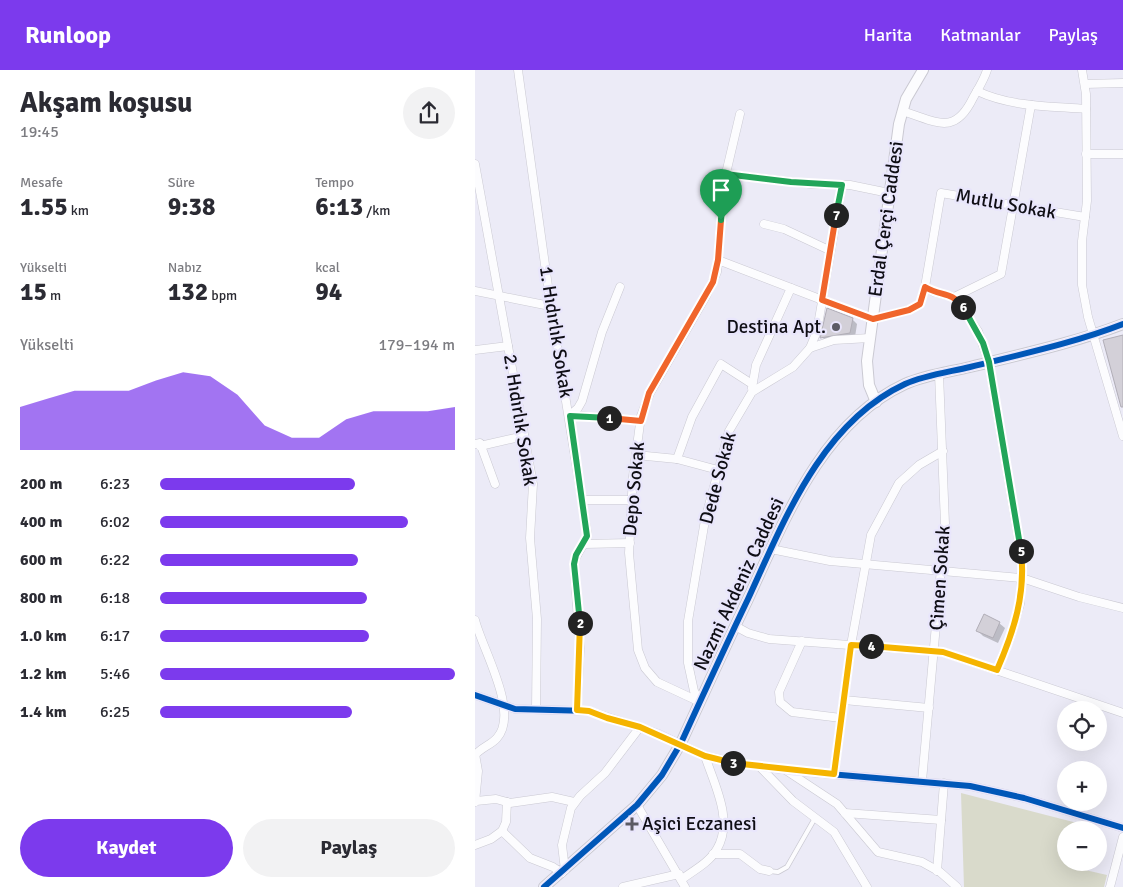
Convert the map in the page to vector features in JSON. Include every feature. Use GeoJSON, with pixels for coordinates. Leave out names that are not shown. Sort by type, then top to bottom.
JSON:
{"type":"FeatureCollection","features":[{"type":"Feature","properties":{"kind":"street","name":"1. Hıdırlık Sokak"},"geometry":{"type":"LineString","coordinates":[[518,70],[551,306],[570,416],[587,536],[585,544],[576,555],[574,564],[580,640],[577,710]]}},
{"type":"Feature","properties":{"kind":"street","name":"Erdal Çerçi Caddesi"},"geometry":{"type":"LineString","coordinates":[[876,402],[867,374],[889,193],[902,111],[911,89],[923,70]]}},
{"type":"Feature","properties":{"kind":"street"},"geometry":{"type":"LineString","coordinates":[[902,111],[941,122],[954,123],[965,115],[987,70]]}},
{"type":"Feature","properties":{"kind":"street"},"geometry":{"type":"LineString","coordinates":[[1082,70],[1085,84],[1086,109],[1085,217],[1082,252],[1083,285],[1094,334],[1123,436]]}},
{"type":"Feature","properties":{"kind":"street"},"geometry":{"type":"LineString","coordinates":[[1085,84],[1123,83]]}},
{"type":"Feature","properties":{"kind":"street"},"geometry":{"type":"LineString","coordinates":[[977,91],[1002,101],[1086,109]]}},
{"type":"Feature","properties":{"kind":"street"},"geometry":{"type":"LineString","coordinates":[[925,287],[934,292],[954,296],[1001,274],[1031,105]]}},
{"type":"Feature","properties":{"kind":"street","name":"Depo Sokak"},"geometry":{"type":"LineString","coordinates":[[700,702],[657,682],[645,668],[637,642],[629,543],[635,456],[641,421],[649,393],[713,282],[718,260],[725,174],[741,114]]}},
{"type":"Feature","properties":{"kind":"street"},"geometry":{"type":"LineString","coordinates":[[1086,154],[1123,154]]}},
{"type":"Feature","properties":{"kind":"street","name":"2. Hıdırlık Sokak"},"geometry":{"type":"LineString","coordinates":[[475,164],[533,484],[530,538],[537,619],[537,709]]}},
{"type":"Feature","properties":{"kind":"street"},"geometry":{"type":"LineString","coordinates":[[725,174],[791,182],[861,186],[889,193]]}},
{"type":"Feature","properties":{"kind":"street"},"geometry":{"type":"LineString","coordinates":[[810,348],[817,330],[829,250],[842,185]]}},
{"type":"Feature","properties":{"kind":"street","name":"Mutlu Sokak"},"geometry":{"type":"LineString","coordinates":[[873,319],[909,310],[920,304],[925,287],[941,193],[1085,217]]}},
{"type":"Feature","properties":{"kind":"street"},"geometry":{"type":"LineString","coordinates":[[764,224],[784,229],[829,250]]}},
{"type":"Feature","properties":{"kind":"street"},"geometry":{"type":"LineString","coordinates":[[718,260],[873,319]]}},
{"type":"Feature","properties":{"kind":"street"},"geometry":{"type":"LineString","coordinates":[[570,416],[582,401],[601,332],[620,286]]}},
{"type":"Feature","properties":{"kind":"street"},"geometry":{"type":"LineString","coordinates":[[677,459],[692,417],[721,364],[752,388],[756,365],[791,288]]}},
{"type":"Feature","properties":{"kind":"street"},"geometry":{"type":"LineString","coordinates":[[475,291],[551,306]]}},
{"type":"Feature","properties":{"kind":"street"},"geometry":{"type":"LineString","coordinates":[[954,296],[978,331],[989,362],[1021,549],[1022,578],[1020,604],[1015,623],[997,670]]}},
{"type":"Feature","properties":{"kind":"street","name":"Nazmi Akdeniz Caddesi"},"geometry":{"type":"LineString","coordinates":[[544,887],[564,872],[637,805],[663,775],[680,745],[771,549],[800,492],[825,454],[851,423],[876,402],[910,382],[1094,334],[1123,324]]}},
{"type":"Feature","properties":{"kind":"street","name":"Dede Sokak"},"geometry":{"type":"LineString","coordinates":[[700,702],[694,691],[688,663],[688,621],[705,520],[729,431],[752,388],[793,367],[810,348],[834,340],[870,338]]}},
{"type":"Feature","properties":{"kind":"street"},"geometry":{"type":"LineString","coordinates":[[475,350],[509,346]]}},
{"type":"Feature","properties":{"kind":"street","name":"Çimen Sokak"},"geometry":{"type":"LineString","coordinates":[[922,781],[942,572],[945,501],[939,374]]}},
{"type":"Feature","properties":{"kind":"street"},"geometry":{"type":"LineString","coordinates":[[570,416],[641,421]]}},
{"type":"Feature","properties":{"kind":"street"},"geometry":{"type":"LineString","coordinates":[[495,484],[478,445],[524,436]]}},
{"type":"Feature","properties":{"kind":"street"},"geometry":{"type":"LineString","coordinates":[[834,774],[851,645],[865,564],[876,523],[899,483],[919,465],[943,451]]}},
{"type":"Feature","properties":{"kind":"street"},"geometry":{"type":"LineString","coordinates":[[635,456],[677,459],[718,470]]}},
{"type":"Feature","properties":{"kind":"street"},"geometry":{"type":"LineString","coordinates":[[582,500],[632,500]]}},
{"type":"Feature","properties":{"kind":"street"},"geometry":{"type":"LineString","coordinates":[[585,544],[629,543]]}},
{"type":"Feature","properties":{"kind":"street"},"geometry":{"type":"LineString","coordinates":[[771,549],[810,558],[942,572],[1022,578],[1079,598],[1123,608]]}},
{"type":"Feature","properties":{"kind":"street"},"geometry":{"type":"LineString","coordinates":[[475,620],[504,706],[505,716],[499,735],[475,754],[478,771],[475,802],[492,799],[507,802],[552,797],[574,802]]}},
{"type":"Feature","properties":{"kind":"street"},"geometry":{"type":"LineString","coordinates":[[735,626],[757,637],[935,651],[1123,713]]}},
{"type":"Feature","properties":{"kind":"street"},"geometry":{"type":"LineString","coordinates":[[802,641],[781,688],[780,702],[792,712],[841,718]]}},
{"type":"Feature","properties":{"kind":"street"},"geometry":{"type":"LineString","coordinates":[[475,694],[515,709],[589,711],[640,727],[705,756],[786,770],[944,783],[1024,798],[1123,828]]}},
{"type":"Feature","properties":{"kind":"street"},"geometry":{"type":"LineString","coordinates":[[843,700],[929,708]]}},
{"type":"Feature","properties":{"kind":"street"},"geometry":{"type":"LineString","coordinates":[[564,872],[562,852],[564,833],[574,802],[599,780],[640,727]]}},
{"type":"Feature","properties":{"kind":"street"},"geometry":{"type":"LineString","coordinates":[[623,887],[682,880],[713,854],[719,845],[725,820],[705,756]]}},
{"type":"Feature","properties":{"kind":"street"},"geometry":{"type":"LineString","coordinates":[[760,767],[793,801],[834,832],[841,840],[867,887]]}},
{"type":"Feature","properties":{"kind":"street"},"geometry":{"type":"LineString","coordinates":[[786,770],[829,797],[879,852],[922,862],[937,870],[957,887]]}},
{"type":"Feature","properties":{"kind":"street"},"geometry":{"type":"LineString","coordinates":[[937,870],[944,783]]}},
{"type":"Feature","properties":{"kind":"street"},"geometry":{"type":"LineString","coordinates":[[475,845],[491,839],[502,831],[505,826],[507,802]]}},
{"type":"Feature","properties":{"kind":"street"},"geometry":{"type":"LineString","coordinates":[[637,805],[682,880]]}},
{"type":"Feature","properties":{"kind":"street"},"geometry":{"type":"LineString","coordinates":[[845,813],[941,820]]}},
{"type":"Feature","properties":{"kind":"street"},"geometry":{"type":"LineString","coordinates":[[502,831],[530,858],[564,872]]}},
{"type":"Feature","properties":{"kind":"street"},"geometry":{"type":"LineString","coordinates":[[1110,887],[1123,837]]}},
{"type":"Feature","properties":{"kind":"street"},"geometry":{"type":"LineString","coordinates":[[713,854],[740,854],[761,869],[769,871]]}},
{"type":"Feature","properties":{"kind":"lane"},"geometry":{"type":"LineString","coordinates":[[769,871],[779,872],[787,867],[815,818]]}},
{"type":"Feature","properties":{"kind":"shaded area"},"geometry":{"type":"Polygon","coordinates":[[[961,793],[1069,821],[1057,821],[1057,871],[1090,871],[1107,875],[1104,887],[964,887],[961,793]]]}},
{"type":"Feature","properties":{"kind":"building","name":"Destina Apt."},"geometry":{"type":"Polygon","coordinates":[[[827,308],[853,318],[850,333],[820,338],[827,308]]]}},
{"type":"Feature","properties":{"kind":"building"},"geometry":{"type":"Polygon","coordinates":[[[1123,335],[1123,407],[1121,407],[1103,340],[1123,335]]]}},
{"type":"Feature","properties":{"kind":"building"},"geometry":{"type":"Polygon","coordinates":[[[984,614],[1000,622],[993,638],[976,631],[984,614]]]}},
{"type":"Feature","properties":{"kind":"cycle path"},"geometry":{"type":"LineString","coordinates":[[544,887],[637,805],[662,775],[681,743],[791,507],[828,449],[850,423],[876,401],[913,381],[1048,348],[1123,324]]}},
{"type":"Feature","properties":{"kind":"cycle path"},"geometry":{"type":"LineString","coordinates":[[475,695],[515,709],[589,711],[659,734],[705,756],[736,763],[794,771],[970,786],[1024,798],[1123,828]]}},
{"type":"Feature","properties":{"kind":"place","name":"Destina Apt."},"geometry":{"type":"Point","coordinates":[836,327]}},
{"type":"Feature","properties":{"kind":"place","name":"Aşici Eczanesi"},"geometry":{"type":"Point","coordinates":[632,824]}},
{"type":"Feature","properties":{"kind":"route"},"geometry":{"type":"LineString","coordinates":[[725,174],[811,184],[842,185],[822,300],[873,319],[909,310],[920,304],[925,287],[943,295],[954,296],[963,306],[978,331],[989,362],[1022,560],[1020,604],[1010,638],[997,670],[943,652],[851,645],[834,774],[760,767],[718,760],[640,727],[589,711],[577,710],[580,625],[574,564],[576,555],[587,541],[587,536],[570,416],[641,421],[649,393],[706,296],[717,272],[721,220],[725,174]]}}]}
